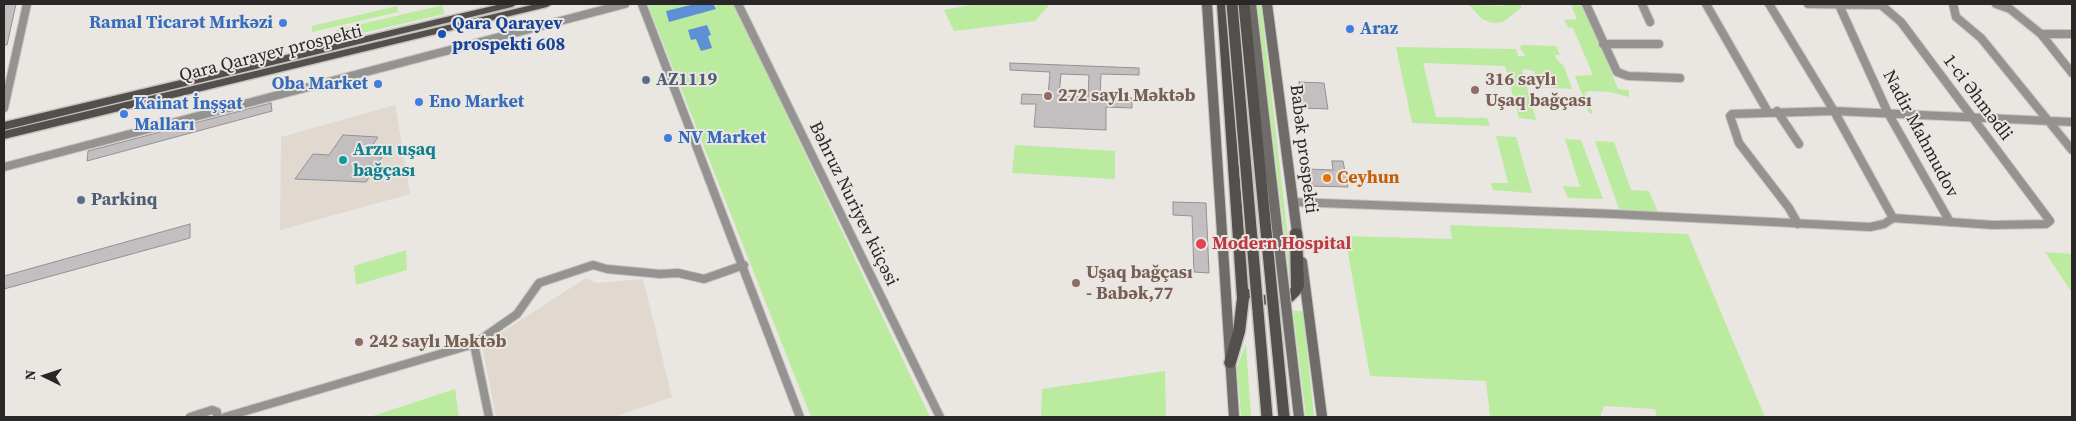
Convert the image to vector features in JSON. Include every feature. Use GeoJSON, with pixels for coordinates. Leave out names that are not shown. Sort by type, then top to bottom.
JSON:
{"type":"FeatureCollection","features":[{"type":"Feature","properties":{"kind":"main road","name":"Qara Qarayev prospekti"},"geometry":{"type":"LineString","coordinates":[[4,126],[512,4]]}},
{"type":"Feature","properties":{"kind":"main road","name":"Qara Qarayev prospekti"},"geometry":{"type":"LineString","coordinates":[[4,135],[547,4]]}},
{"type":"Feature","properties":{"kind":"main road"},"geometry":{"type":"LineString","coordinates":[[1207,4],[1234,417]]}},
{"type":"Feature","properties":{"kind":"main road"},"geometry":{"type":"LineString","coordinates":[[1222,4],[1243,276],[1241,322],[1230,363]]}},
{"type":"Feature","properties":{"kind":"main road"},"geometry":{"type":"LineString","coordinates":[[1232,4],[1240,130],[1267,417]]}},
{"type":"Feature","properties":{"kind":"main road"},"geometry":{"type":"LineString","coordinates":[[1244,4],[1265,237],[1284,417]]}},
{"type":"Feature","properties":{"kind":"main road"},"geometry":{"type":"LineString","coordinates":[[1251,4],[1299,417]]}},
{"type":"Feature","properties":{"kind":"main road","name":"Babək prospekti"},"geometry":{"type":"LineString","coordinates":[[1267,4],[1296,232],[1309,307],[1322,417]]}},
{"type":"Feature","properties":{"kind":"main road"},"geometry":{"type":"LineString","coordinates":[[1243,276],[1248,291],[1260,299],[1281,301],[1294,295],[1298,286],[1296,232]]}},
{"type":"Feature","properties":{"kind":"street"},"geometry":{"type":"LineString","coordinates":[[4,108],[27,4]]}},
{"type":"Feature","properties":{"kind":"street"},"geometry":{"type":"LineString","coordinates":[[4,167],[625,4]]}},
{"type":"Feature","properties":{"kind":"street"},"geometry":{"type":"LineString","coordinates":[[642,4],[744,266],[773,350],[800,417]]}},
{"type":"Feature","properties":{"kind":"street","name":"Bəhruz Nuriyev küçəsi"},"geometry":{"type":"LineString","coordinates":[[738,4],[940,417]]}},
{"type":"Feature","properties":{"kind":"street"},"geometry":{"type":"LineString","coordinates":[[1586,4],[1613,67],[1622,75],[1680,78]]}},
{"type":"Feature","properties":{"kind":"street"},"geometry":{"type":"LineString","coordinates":[[1642,4],[1650,22]]}},
{"type":"Feature","properties":{"kind":"street"},"geometry":{"type":"LineString","coordinates":[[1706,4],[1768,112]]}},
{"type":"Feature","properties":{"kind":"street"},"geometry":{"type":"LineString","coordinates":[[1769,4],[1834,111],[1893,218]]}},
{"type":"Feature","properties":{"kind":"street"},"geometry":{"type":"LineString","coordinates":[[1808,4],[1881,4]]}},
{"type":"Feature","properties":{"kind":"street","name":"1-ci Əhmədli"},"geometry":{"type":"LineString","coordinates":[[1881,4],[1901,22],[2050,221],[2046,224],[1992,225],[1950,222]]}},
{"type":"Feature","properties":{"kind":"street"},"geometry":{"type":"LineString","coordinates":[[1953,4],[1956,17],[1981,38],[2072,150]]}},
{"type":"Feature","properties":{"kind":"street"},"geometry":{"type":"LineString","coordinates":[[1996,4],[2010,9],[2041,34],[2072,73]]}},
{"type":"Feature","properties":{"kind":"street","name":"Nadir Mahmudov"},"geometry":{"type":"LineString","coordinates":[[1839,5],[1888,114],[1940,201],[1950,222]]}},
{"type":"Feature","properties":{"kind":"street"},"geometry":{"type":"LineString","coordinates":[[2041,34],[2072,34]]}},
{"type":"Feature","properties":{"kind":"street"},"geometry":{"type":"LineString","coordinates":[[1603,44],[1659,44]]}},
{"type":"Feature","properties":{"kind":"street"},"geometry":{"type":"LineString","coordinates":[[1778,111],[1799,144]]}},
{"type":"Feature","properties":{"kind":"street"},"geometry":{"type":"LineString","coordinates":[[1798,224],[1789,208],[1744,150],[1730,116],[1735,113],[1834,111],[2072,122]]}},
{"type":"Feature","properties":{"kind":"street"},"geometry":{"type":"LineString","coordinates":[[1292,202],[1614,214],[1798,224],[1870,226],[1884,224],[1893,218],[1950,222]]}},
{"type":"Feature","properties":{"kind":"street"},"geometry":{"type":"LineString","coordinates":[[225,417],[474,344],[517,314],[532,290],[539,283],[593,265],[607,269],[660,274],[678,272],[704,279],[744,266]]}},
{"type":"Feature","properties":{"kind":"street"},"geometry":{"type":"LineString","coordinates":[[474,344],[489,417]]}},
{"type":"Feature","properties":{"kind":"street"},"geometry":{"type":"LineString","coordinates":[[190,417],[212,410],[217,412],[217,417]]}},
{"type":"Feature","properties":{"kind":"shaded area"},"geometry":{"type":"Polygon","coordinates":[[[395,105],[410,194],[280,230],[281,137],[395,105]]]}},
{"type":"Feature","properties":{"kind":"shaded area"},"geometry":{"type":"Polygon","coordinates":[[[586,278],[596,283],[643,279],[672,397],[614,417],[496,417],[482,345],[586,278]]]}},
{"type":"Feature","properties":{"kind":"green space"},"geometry":{"type":"Polygon","coordinates":[[[734,4],[930,417],[811,417],[648,5],[734,4]]]}},
{"type":"Feature","properties":{"kind":"green space"},"geometry":{"type":"Polygon","coordinates":[[[977,4],[1050,4],[1035,21],[954,31],[944,10],[977,4]]]}},
{"type":"Feature","properties":{"kind":"green space"},"geometry":{"type":"Polygon","coordinates":[[[1257,4],[1261,4],[1294,289],[1291,290],[1257,4]]]}},
{"type":"Feature","properties":{"kind":"green space"},"geometry":{"type":"Polygon","coordinates":[[[1503,4],[1520,4],[1522,7],[1503,22],[1493,23],[1482,19],[1469,5],[1503,6],[1503,4]]]}},
{"type":"Feature","properties":{"kind":"green space"},"geometry":{"type":"Polygon","coordinates":[[[443,5],[444,14],[337,39],[336,30],[443,5]]]}},
{"type":"Feature","properties":{"kind":"green space"},"geometry":{"type":"Polygon","coordinates":[[[1571,5],[1585,6],[1618,89],[1629,90],[1629,97],[1610,92],[1589,91],[1585,93],[1593,114],[1589,113],[1575,76],[1593,75],[1573,28],[1568,27],[1564,20],[1577,19],[1571,5]]]}},
{"type":"Feature","properties":{"kind":"green space"},"geometry":{"type":"Polygon","coordinates":[[[397,6],[398,12],[312,32],[312,26],[397,6]]]}},
{"type":"Feature","properties":{"kind":"green space"},"geometry":{"type":"Polygon","coordinates":[[[1523,45],[1556,46],[1560,55],[1555,55],[1556,59],[1564,66],[1572,89],[1539,87],[1534,71],[1522,69],[1536,120],[1519,118],[1505,66],[1423,63],[1436,117],[1487,118],[1490,126],[1412,123],[1396,47],[1516,49],[1518,56],[1526,56],[1519,47],[1523,45]]]}},
{"type":"Feature","properties":{"kind":"green space"},"geometry":{"type":"Polygon","coordinates":[[[1496,136],[1516,137],[1532,193],[1493,190],[1491,183],[1508,183],[1496,136]]]}},
{"type":"Feature","properties":{"kind":"green space"},"geometry":{"type":"Polygon","coordinates":[[[1565,139],[1581,140],[1603,199],[1568,198],[1563,186],[1580,187],[1565,139]]]}},
{"type":"Feature","properties":{"kind":"green space"},"geometry":{"type":"Polygon","coordinates":[[[1595,141],[1614,142],[1631,190],[1649,191],[1658,212],[1619,209],[1595,141]]]}},
{"type":"Feature","properties":{"kind":"green space"},"geometry":{"type":"Polygon","coordinates":[[[1015,145],[1115,151],[1115,179],[1012,173],[1015,145]]]}},
{"type":"Feature","properties":{"kind":"green space"},"geometry":{"type":"Polygon","coordinates":[[[1450,225],[1688,234],[1765,417],[1657,417],[1655,409],[1604,406],[1600,417],[1490,417],[1486,381],[1370,376],[1345,236],[1452,239],[1450,225]]]}},
{"type":"Feature","properties":{"kind":"green space"},"geometry":{"type":"Polygon","coordinates":[[[406,250],[407,270],[356,285],[354,266],[406,250]]]}},
{"type":"Feature","properties":{"kind":"green space"},"geometry":{"type":"Polygon","coordinates":[[[2045,252],[2072,254],[2072,293],[2045,252]]]}},
{"type":"Feature","properties":{"kind":"green space"},"geometry":{"type":"Polygon","coordinates":[[[1293,311],[1303,311],[1314,417],[1306,417],[1293,311]]]}},
{"type":"Feature","properties":{"kind":"green space"},"geometry":{"type":"Polygon","coordinates":[[[1246,344],[1251,417],[1241,417],[1237,367],[1246,344]]]}},
{"type":"Feature","properties":{"kind":"green space"},"geometry":{"type":"Polygon","coordinates":[[[1165,371],[1166,417],[1041,417],[1042,389],[1165,371]]]}},
{"type":"Feature","properties":{"kind":"green space"},"geometry":{"type":"Polygon","coordinates":[[[455,389],[459,417],[370,417],[455,389]]]}},
{"type":"Feature","properties":{"kind":"water"},"geometry":{"type":"Polygon","coordinates":[[[695,4],[713,4],[716,9],[669,22],[666,11],[695,4]]]}},
{"type":"Feature","properties":{"kind":"water"},"geometry":{"type":"Polygon","coordinates":[[[707,25],[711,35],[708,36],[712,48],[701,51],[696,39],[691,40],[688,30],[707,25]]]}},
{"type":"Feature","properties":{"kind":"building"},"geometry":{"type":"Polygon","coordinates":[[[4,4],[16,4],[7,45],[4,45],[4,4]]]}},
{"type":"Feature","properties":{"kind":"building","name":"272 saylı Məktəb"},"geometry":{"type":"Polygon","coordinates":[[[1010,63],[1139,68],[1139,75],[1101,74],[1100,97],[1132,98],[1132,108],[1106,107],[1106,130],[1034,127],[1036,104],[1021,104],[1022,94],[1048,95],[1050,72],[1010,70],[1010,63]],[[1061,74],[1059,96],[1088,97],[1089,75],[1061,74]]]}},
{"type":"Feature","properties":{"kind":"building"},"geometry":{"type":"Polygon","coordinates":[[[1299,82],[1324,83],[1328,109],[1302,108],[1299,82]]]}},
{"type":"Feature","properties":{"kind":"building"},"geometry":{"type":"Polygon","coordinates":[[[271,103],[272,111],[87,161],[88,151],[271,103]]]}},
{"type":"Feature","properties":{"kind":"building","name":"Arzu uşaq bağçası"},"geometry":{"type":"Polygon","coordinates":[[[343,135],[378,137],[365,156],[382,157],[366,182],[295,179],[313,154],[329,155],[343,135]]]}},
{"type":"Feature","properties":{"kind":"building","name":"Ceyhun"},"geometry":{"type":"Polygon","coordinates":[[[1332,161],[1343,161],[1348,187],[1309,186],[1307,169],[1333,170],[1332,161]]]}},
{"type":"Feature","properties":{"kind":"building","name":"Modern Hospital"},"geometry":{"type":"Polygon","coordinates":[[[1173,202],[1206,203],[1209,273],[1194,272],[1192,216],[1173,215],[1173,202]]]}},
{"type":"Feature","properties":{"kind":"building"},"geometry":{"type":"Polygon","coordinates":[[[190,224],[190,238],[4,289],[4,276],[190,224]]]}},
{"type":"Feature","properties":{"kind":"place","name":"Ramal Ticarət Mırkəzi"},"geometry":{"type":"Point","coordinates":[283,23]}},
{"type":"Feature","properties":{"kind":"place","name":"Araz"},"geometry":{"type":"Point","coordinates":[1350,29]}},
{"type":"Feature","properties":{"kind":"place","name":"Qara Qarayev prospekti 608"},"geometry":{"type":"Point","coordinates":[442,34]}},
{"type":"Feature","properties":{"kind":"place","name":"AZ1119"},"geometry":{"type":"Point","coordinates":[646,80]}},
{"type":"Feature","properties":{"kind":"place","name":"Oba Market"},"geometry":{"type":"Point","coordinates":[378,84]}},
{"type":"Feature","properties":{"kind":"place","name":"316 saylı Uşaq bağçası"},"geometry":{"type":"Point","coordinates":[1475,90]}},
{"type":"Feature","properties":{"kind":"place","name":"272 saylı Məktəb"},"geometry":{"type":"Point","coordinates":[1048,96]}},
{"type":"Feature","properties":{"kind":"place","name":"Eno Market"},"geometry":{"type":"Point","coordinates":[419,102]}},
{"type":"Feature","properties":{"kind":"place","name":"Kainat İnşşat Malları"},"geometry":{"type":"Point","coordinates":[124,114]}},
{"type":"Feature","properties":{"kind":"place","name":"NV Market"},"geometry":{"type":"Point","coordinates":[668,138]}},
{"type":"Feature","properties":{"kind":"place","name":"Arzu uşaq bağçası"},"geometry":{"type":"Point","coordinates":[343,160]}},
{"type":"Feature","properties":{"kind":"place","name":"Ceyhun"},"geometry":{"type":"Point","coordinates":[1327,178]}},
{"type":"Feature","properties":{"kind":"place","name":"Parkinq"},"geometry":{"type":"Point","coordinates":[81,200]}},
{"type":"Feature","properties":{"kind":"place","name":"Modern Hospital"},"geometry":{"type":"Point","coordinates":[1201,244]}},
{"type":"Feature","properties":{"kind":"place","name":"Uşaq bağçası - Babək,77"},"geometry":{"type":"Point","coordinates":[1076,283]}},
{"type":"Feature","properties":{"kind":"place","name":"242 saylı Məktəb"},"geometry":{"type":"Point","coordinates":[359,342]}}]}
